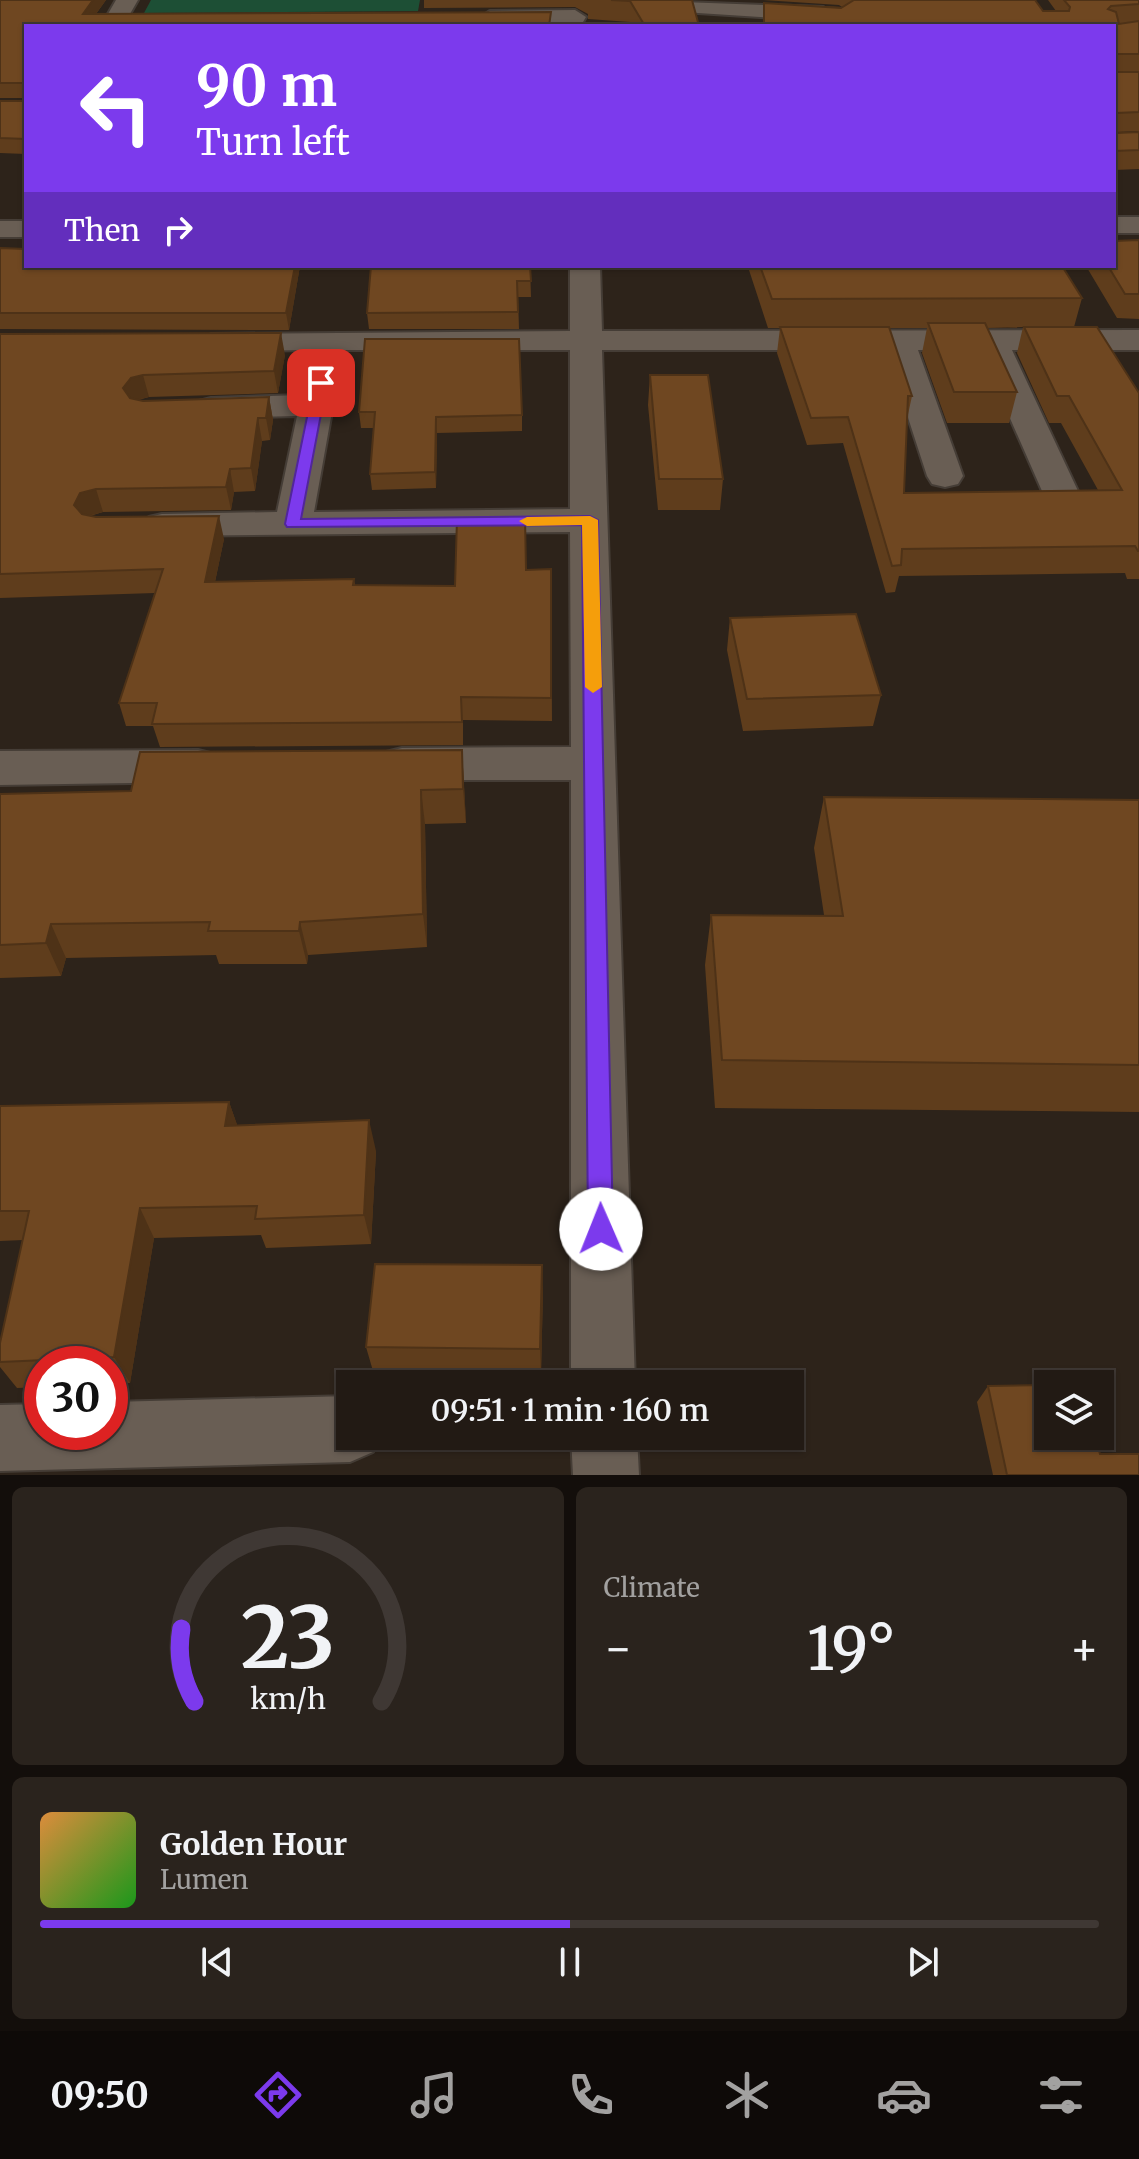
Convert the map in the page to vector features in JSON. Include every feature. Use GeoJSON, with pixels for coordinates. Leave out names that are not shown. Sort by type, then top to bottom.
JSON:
{"type":"FeatureCollection","features":[{"type":"Feature","properties":{"kind":"street"},"geometry":{"type":"LineString","coordinates":[[621,2],[839,15]]}},
{"type":"Feature","properties":{"kind":"street"},"geometry":{"type":"LineString","coordinates":[[469,18],[575,14]]}},
{"type":"Feature","properties":{"kind":"street"},"geometry":{"type":"LineString","coordinates":[[118,15],[147,19]]}},
{"type":"Feature","properties":{"kind":"street"},"geometry":{"type":"LineString","coordinates":[[1116,225],[1139,225]]}},
{"type":"Feature","properties":{"kind":"street"},"geometry":{"type":"LineString","coordinates":[[0,229],[24,229]]}},
{"type":"Feature","properties":{"kind":"street"},"geometry":{"type":"LineString","coordinates":[[585,268],[603,1370]]}},
{"type":"Feature","properties":{"kind":"street"},"geometry":{"type":"LineString","coordinates":[[898,339],[945,476]]}},
{"type":"Feature","properties":{"kind":"street"},"geometry":{"type":"LineString","coordinates":[[991,339],[1060,491]]}},
{"type":"Feature","properties":{"kind":"street"},"geometry":{"type":"LineString","coordinates":[[293,524],[329,340]]}},
{"type":"Feature","properties":{"kind":"street"},"geometry":{"type":"LineString","coordinates":[[188,341],[1139,340]]}},
{"type":"Feature","properties":{"kind":"street"},"geometry":{"type":"LineString","coordinates":[[179,409],[316,405]]}},
{"type":"Feature","properties":{"kind":"street"},"geometry":{"type":"LineString","coordinates":[[135,525],[590,520]]}},
{"type":"Feature","properties":{"kind":"street"},"geometry":{"type":"LineString","coordinates":[[360,765],[595,763]]}},
{"type":"Feature","properties":{"kind":"street"},"geometry":{"type":"LineString","coordinates":[[0,768],[235,766]]}},
{"type":"Feature","properties":{"kind":"street"},"geometry":{"type":"LineString","coordinates":[[0,1438],[336,1429]]}},
{"type":"Feature","properties":{"kind":"street"},"geometry":{"type":"LineString","coordinates":[[605,1450],[606,1475]]}},
{"type":"Feature","properties":{"kind":"green space"},"geometry":{"type":"Polygon","coordinates":[[[151,0],[420,0],[418,11],[144,13],[151,0]]]}},
{"type":"Feature","properties":{"kind":"building"},"geometry":{"type":"Polygon","coordinates":[[[0,0],[93,0],[83,14],[551,12],[549,24],[24,24],[24,83],[0,83],[0,0]]]}},
{"type":"Feature","properties":{"kind":"building"},"geometry":{"type":"Polygon","coordinates":[[[611,0],[692,0],[698,24],[644,24],[630,1],[611,0]]]}},
{"type":"Feature","properties":{"kind":"building"},"geometry":{"type":"Polygon","coordinates":[[[854,0],[1035,0],[1043,11],[1069,11],[1070,7],[1064,0],[1139,0],[1139,4],[1111,6],[1108,9],[1116,12],[1119,24],[1139,21],[1139,54],[1117,54],[1117,72],[1139,72],[1139,112],[1117,113],[1117,133],[1139,132],[1139,150],[1116,151],[1116,24],[764,24],[764,3],[841,8],[854,0]]]}},
{"type":"Feature","properties":{"kind":"building"},"geometry":{"type":"Polygon","coordinates":[[[0,101],[24,101],[24,139],[0,138],[0,101]]]}},
{"type":"Feature","properties":{"kind":"building"},"geometry":{"type":"Polygon","coordinates":[[[1139,240],[1139,294],[1125,294],[1109,268],[1116,268],[1116,241],[1139,240]]]}},
{"type":"Feature","properties":{"kind":"building"},"geometry":{"type":"Polygon","coordinates":[[[0,248],[24,249],[24,268],[295,268],[286,313],[0,313],[0,248]]]}},
{"type":"Feature","properties":{"kind":"building"},"geometry":{"type":"Polygon","coordinates":[[[371,268],[530,268],[531,281],[517,281],[518,312],[367,313],[371,268]]]}},
{"type":"Feature","properties":{"kind":"building"},"geometry":{"type":"Polygon","coordinates":[[[761,268],[1063,268],[1082,298],[772,299],[761,268]]]}},
{"type":"Feature","properties":{"kind":"building"},"geometry":{"type":"Polygon","coordinates":[[[928,323],[985,323],[1017,392],[954,392],[928,323]]]}},
{"type":"Feature","properties":{"kind":"building"},"geometry":{"type":"Polygon","coordinates":[[[780,327],[889,327],[912,396],[908,396],[904,493],[1122,490],[1069,396],[1057,396],[1024,327],[1097,327],[1139,393],[1139,551],[1135,546],[902,549],[901,565],[892,566],[848,417],[811,418],[780,327]]]}},
{"type":"Feature","properties":{"kind":"building"},"geometry":{"type":"Polygon","coordinates":[[[281,333],[274,371],[143,375],[131,378],[123,388],[130,398],[143,401],[269,397],[266,418],[258,418],[251,468],[230,469],[226,487],[96,489],[80,493],[74,505],[82,514],[96,517],[219,516],[205,582],[354,579],[353,585],[455,586],[457,519],[525,518],[526,570],[551,569],[551,698],[461,697],[462,722],[152,724],[157,703],[119,703],[163,569],[0,574],[0,334],[281,333]]]}},
{"type":"Feature","properties":{"kind":"building"},"geometry":{"type":"Polygon","coordinates":[[[365,339],[519,339],[522,415],[436,417],[435,472],[370,474],[375,412],[359,412],[365,339]]]}},
{"type":"Feature","properties":{"kind":"building"},"geometry":{"type":"Polygon","coordinates":[[[650,375],[708,375],[723,479],[659,479],[650,375]]]}},
{"type":"Feature","properties":{"kind":"building"},"geometry":{"type":"Polygon","coordinates":[[[856,614],[881,695],[747,699],[730,618],[856,614]]]}},
{"type":"Feature","properties":{"kind":"building"},"geometry":{"type":"Polygon","coordinates":[[[462,750],[463,789],[421,790],[423,914],[300,922],[299,931],[208,931],[210,922],[51,924],[46,943],[0,945],[0,794],[131,791],[140,752],[462,750]]]}},
{"type":"Feature","properties":{"kind":"building"},"geometry":{"type":"Polygon","coordinates":[[[824,797],[1139,800],[1139,1065],[722,1060],[711,915],[843,916],[824,797]]]}},
{"type":"Feature","properties":{"kind":"building"},"geometry":{"type":"Polygon","coordinates":[[[229,1102],[225,1126],[369,1120],[364,1215],[255,1219],[257,1206],[140,1208],[116,1346],[24,1346],[24,1361],[0,1362],[0,1343],[29,1211],[0,1211],[0,1106],[229,1102]]]}},
{"type":"Feature","properties":{"kind":"building"},"geometry":{"type":"Polygon","coordinates":[[[375,1264],[542,1265],[540,1349],[366,1347],[375,1264]]]}},
{"type":"Feature","properties":{"kind":"building"},"geometry":{"type":"Polygon","coordinates":[[[1034,1385],[1034,1450],[1099,1450],[1100,1454],[1139,1454],[1139,1475],[1007,1475],[988,1386],[1034,1385]]]}},
{"type":"Feature","properties":{"kind":"slow traffic"},"geometry":{"type":"LineString","coordinates":[[527,521],[590,520],[593,687]]}},
{"type":"Feature","properties":{"kind":"route"},"geometry":{"type":"LineString","coordinates":[[321,383],[293,524],[590,520],[601,1229]]}}]}
